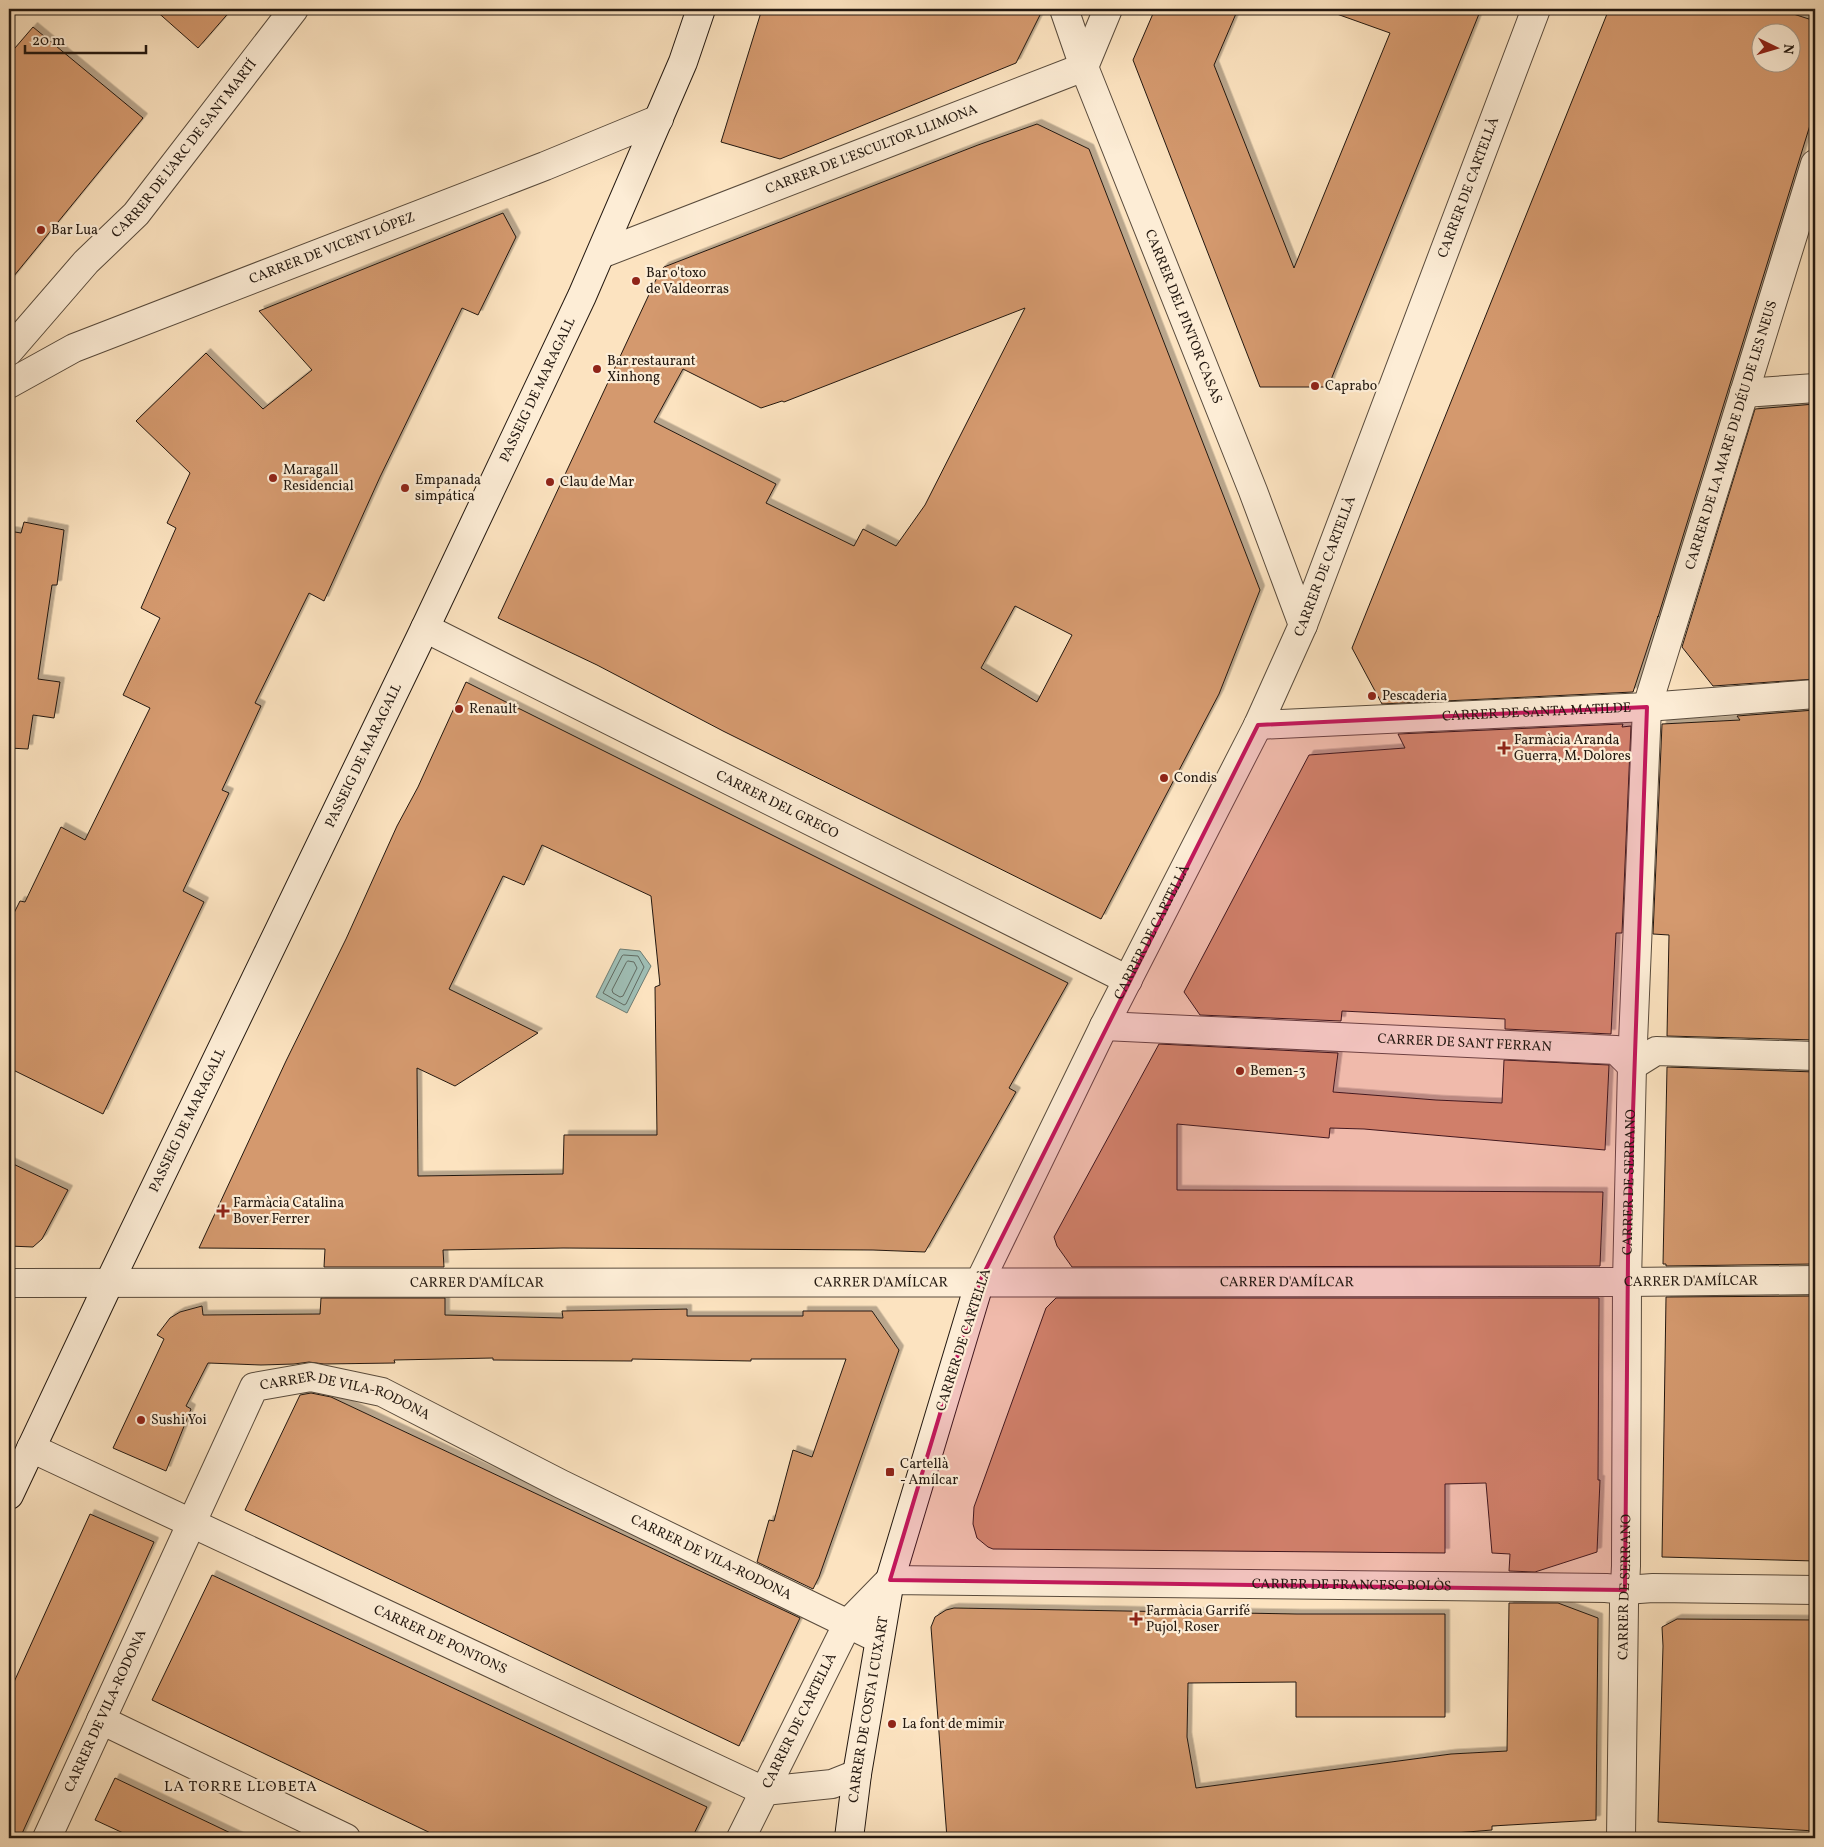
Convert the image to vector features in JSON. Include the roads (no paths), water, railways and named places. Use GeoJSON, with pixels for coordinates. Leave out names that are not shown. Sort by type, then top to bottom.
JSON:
{"type":"FeatureCollection","features":[{"type":"Feature","properties":{"kind":"street","name":"CARRER DE L'ARC DE SANT MARTÍ"},"geometry":{"type":"LineString","coordinates":[[9,351],[86,262],[136,214],[294,9]]}},
{"type":"Feature","properties":{"kind":"street","name":"PASSEIG DE MARAGALL"},"geometry":{"type":"LineString","coordinates":[[9,1495],[425,628],[601,254],[683,62],[701,9]]}},
{"type":"Feature","properties":{"kind":"street","name":"CARRER DEL PINTOR CASAS"},"geometry":{"type":"LineString","coordinates":[[1064,9],[1084,67],[1253,491],[1303,625]]}},
{"type":"Feature","properties":{"kind":"street"},"geometry":{"type":"LineString","coordinates":[[1084,67],[1108,9]]}},
{"type":"Feature","properties":{"kind":"street","name":"CARRER DE CARTELLÀ"},"geometry":{"type":"LineString","coordinates":[[741,1838],[848,1623],[890,1580],[980,1281],[1104,1026],[1258,725],[1303,625],[1536,9]]}},
{"type":"Feature","properties":{"kind":"street","name":"CARRER DE L'ESCULTOR LLIMONA"},"geometry":{"type":"LineString","coordinates":[[601,254],[1084,67]]}},
{"type":"Feature","properties":{"kind":"street","name":"CARRER DE VICENT LÓPEZ"},"geometry":{"type":"LineString","coordinates":[[9,384],[74,348],[545,166],[659,119]]}},
{"type":"Feature","properties":{"kind":"street","name":"CARRER DE LA MARE DE DÉU DE LES NEUS"},"geometry":{"type":"LineString","coordinates":[[1647,707],[1815,164]]}},
{"type":"Feature","properties":{"kind":"street"},"geometry":{"type":"LineString","coordinates":[[1744,393],[1815,388]]}},
{"type":"Feature","properties":{"kind":"street","name":"CARRER DEL GRECO"},"geometry":{"type":"LineString","coordinates":[[425,628],[1128,980]]}},
{"type":"Feature","properties":{"kind":"street","name":"CARRER DE SANTA MATILDE"},"geometry":{"type":"LineString","coordinates":[[1258,725],[1647,707],[1815,694]]}},
{"type":"Feature","properties":{"kind":"street","name":"CARRER DE SERRANO"},"geometry":{"type":"LineString","coordinates":[[1621,1838],[1627,1282],[1632,1066],[1647,707]]}},
{"type":"Feature","properties":{"kind":"street","name":"CARRER DE SANT FERRAN"},"geometry":{"type":"LineString","coordinates":[[1104,1026],[1616,1050],[1632,1066]]}},
{"type":"Feature","properties":{"kind":"street"},"geometry":{"type":"LineString","coordinates":[[1632,1066],[1656,1051],[1815,1056]]}},
{"type":"Feature","properties":{"kind":"street","name":"CARRER D'AMÍLCAR"},"geometry":{"type":"LineString","coordinates":[[9,1283],[1627,1282],[1815,1280]]}},
{"type":"Feature","properties":{"kind":"street","name":"CARRER DE VILA-RODONA"},"geometry":{"type":"LineString","coordinates":[[47,1838],[254,1388],[311,1377],[382,1392],[440,1423],[879,1639]]}},
{"type":"Feature","properties":{"kind":"street","name":"CARRER DE PONTONS"},"geometry":{"type":"LineString","coordinates":[[31,1448],[764,1791]]}},
{"type":"Feature","properties":{"kind":"street","name":"CARRER DE FRANCESC BOLÒS"},"geometry":{"type":"LineString","coordinates":[[890,1580],[1606,1588],[1625,1590],[1653,1588],[1815,1590]]}},
{"type":"Feature","properties":{"kind":"street","name":"CARRER DE COSTA I CUXART"},"geometry":{"type":"LineString","coordinates":[[849,1838],[857,1774],[890,1580]]}},
{"type":"Feature","properties":{"kind":"street"},"geometry":{"type":"LineString","coordinates":[[101,1720],[346,1838]]}},
{"type":"Feature","properties":{"kind":"street"},"geometry":{"type":"LineString","coordinates":[[764,1791],[832,1784],[857,1774]]}},
{"type":"Feature","properties":{"kind":"water"},"geometry":{"type":"Polygon","coordinates":[[[620,949],[640,951],[651,966],[627,1013],[596,997],[620,949]]]}},
{"type":"Feature","properties":{"kind":"place","name":"Bar Lua"},"geometry":{"type":"Point","coordinates":[41,230]}},
{"type":"Feature","properties":{"kind":"place","name":"Bar o'toxo de Valdeorras"},"geometry":{"type":"Point","coordinates":[636,281]}},
{"type":"Feature","properties":{"kind":"place","name":"Bar restaurant Xinhong"},"geometry":{"type":"Point","coordinates":[597,369]}},
{"type":"Feature","properties":{"kind":"place","name":"Caprabo"},"geometry":{"type":"Point","coordinates":[1315,386]}},
{"type":"Feature","properties":{"kind":"place","name":"Maragall Residencial"},"geometry":{"type":"Point","coordinates":[273,478]}},
{"type":"Feature","properties":{"kind":"place","name":"Clau de Mar"},"geometry":{"type":"Point","coordinates":[550,482]}},
{"type":"Feature","properties":{"kind":"place","name":"Empanada simpática"},"geometry":{"type":"Point","coordinates":[405,488]}},
{"type":"Feature","properties":{"kind":"place","name":"Pescaderia"},"geometry":{"type":"Point","coordinates":[1372,696]}},
{"type":"Feature","properties":{"kind":"place","name":"Renault"},"geometry":{"type":"Point","coordinates":[459,709]}},
{"type":"Feature","properties":{"kind":"place","name":"Farmàcia Aranda Guerra, M. Dolores"},"geometry":{"type":"Point","coordinates":[1504,748]}},
{"type":"Feature","properties":{"kind":"place","name":"Condis"},"geometry":{"type":"Point","coordinates":[1164,778]}},
{"type":"Feature","properties":{"kind":"place","name":"Bemen-3"},"geometry":{"type":"Point","coordinates":[1240,1071]}},
{"type":"Feature","properties":{"kind":"place","name":"Farmàcia Catalina Bover Ferrer"},"geometry":{"type":"Point","coordinates":[223,1211]}},
{"type":"Feature","properties":{"kind":"place","name":"Sushi Yoi"},"geometry":{"type":"Point","coordinates":[141,1420]}},
{"type":"Feature","properties":{"kind":"place","name":"Cartellà - Amílcar"},"geometry":{"type":"Point","coordinates":[890,1472]}},
{"type":"Feature","properties":{"kind":"place","name":"Farmàcia Garrifé Pujol, Roser"},"geometry":{"type":"Point","coordinates":[1136,1619]}},
{"type":"Feature","properties":{"kind":"place","name":"La font de mimir"},"geometry":{"type":"Point","coordinates":[892,1724]}},
{"type":"Feature","properties":{"kind":"district","name":"LA TORRE LLOBETA"},"geometry":{"type":"Point","coordinates":[241,1787]}}]}
